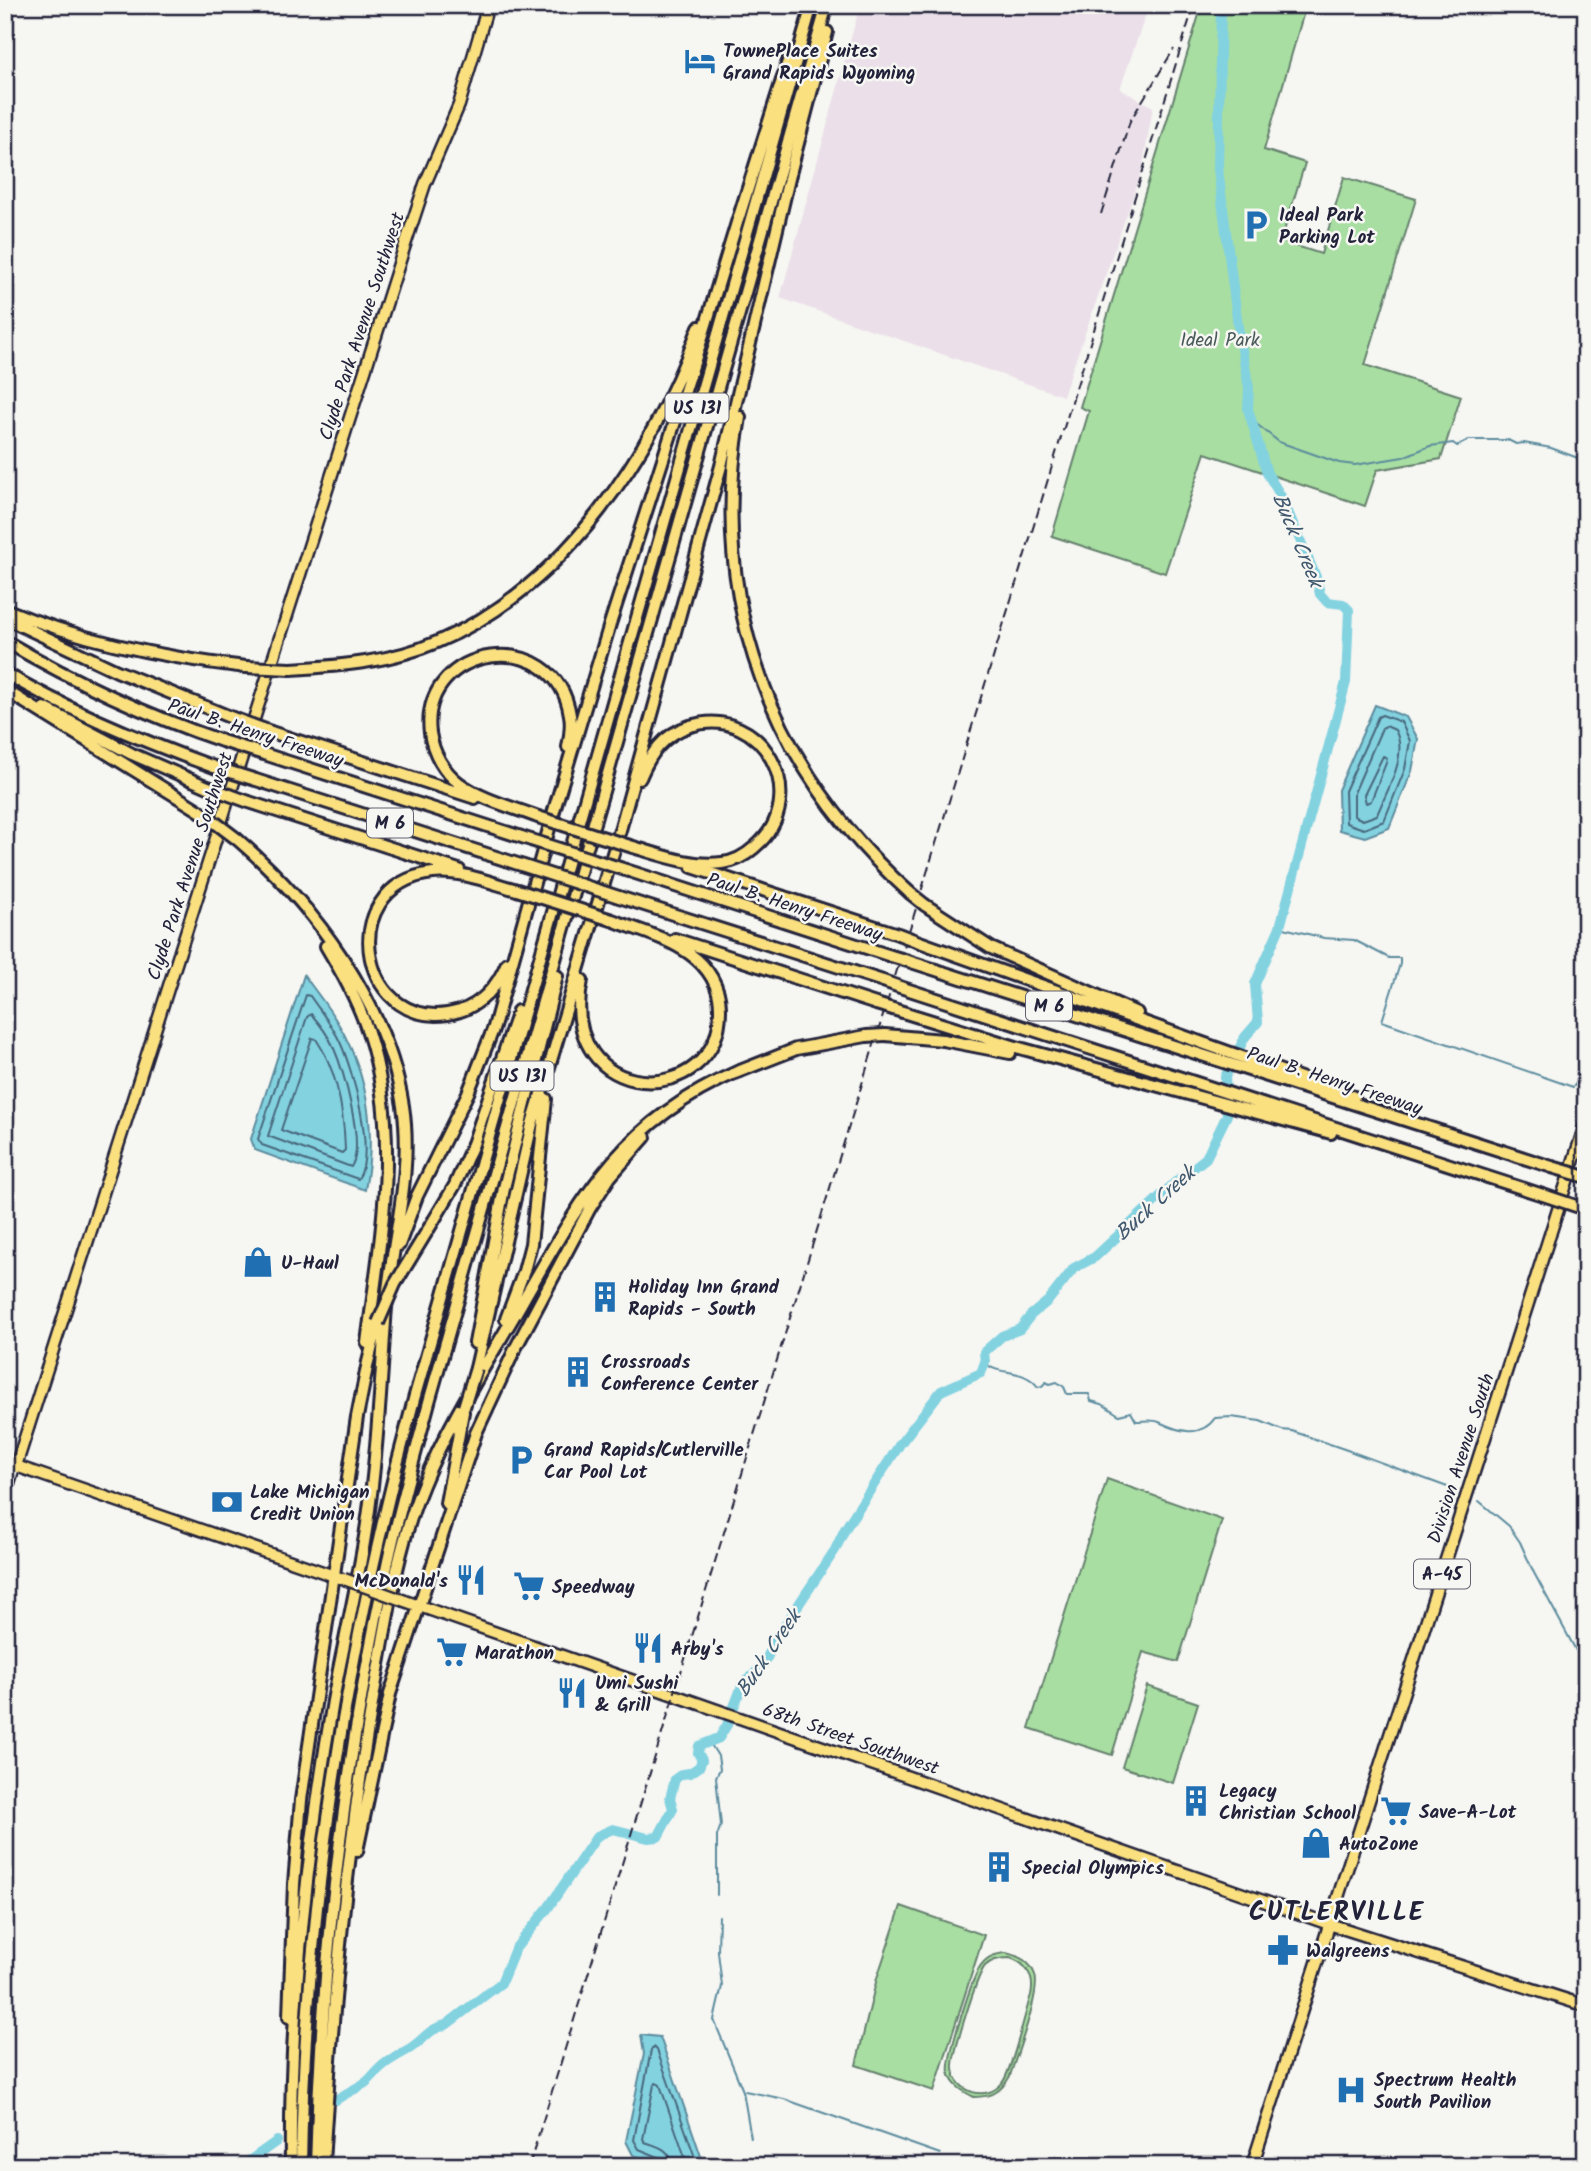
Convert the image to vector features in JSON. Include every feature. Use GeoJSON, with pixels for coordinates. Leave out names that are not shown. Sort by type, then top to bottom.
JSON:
{"type":"FeatureCollection","features":[{"type":"Feature","properties":{"kind":"highway"},"geometry":{"type":"LineString","coordinates":[[381,1323],[403,1232],[417,1196],[459,1114],[484,1055],[555,807],[805,5]]}},
{"type":"Feature","properties":{"kind":"highway","name":"US 131"},"geometry":{"type":"LineString","coordinates":[[301,2166],[304,2067],[316,1907],[330,1795],[373,1559],[402,1445],[552,913],[812,5]]}},
{"type":"Feature","properties":{"kind":"highway","name":"US 131"},"geometry":{"type":"LineString","coordinates":[[316,2166],[323,2012],[335,1874],[355,1734],[384,1582],[429,1402],[827,5]]}},
{"type":"Feature","properties":{"kind":"highway"},"geometry":{"type":"LineString","coordinates":[[463,1408],[476,1368],[532,1124],[620,830],[721,466],[833,5]]}},
{"type":"Feature","properties":{"kind":"highway"},"geometry":{"type":"LineString","coordinates":[[5,610],[74,633],[135,649],[246,667],[291,669],[373,661],[435,643],[489,614],[528,583],[559,555],[612,494],[666,407],[698,331],[739,216]]}},
{"type":"Feature","properties":{"kind":"highway"},"geometry":{"type":"LineString","coordinates":[[758,316],[738,426],[732,481],[734,560],[749,641],[771,705],[812,782],[853,836],[910,893],[965,933],[1025,965],[1194,1043]]}},
{"type":"Feature","properties":{"kind":"highway"},"geometry":{"type":"LineString","coordinates":[[5,618],[117,671],[271,732],[898,934],[1194,1043],[1216,1047],[1319,1089],[1586,1177]]}},
{"type":"Feature","properties":{"kind":"highway","name":"Paul B. Henry Freeway"},"geometry":{"type":"LineString","coordinates":[[5,641],[108,697],[222,741],[891,956],[1194,1043],[1319,1089]]}},
{"type":"Feature","properties":{"kind":"highway"},"geometry":{"type":"LineString","coordinates":[[538,817],[466,787],[449,774],[435,753],[430,732],[433,704],[447,679],[466,664],[493,655],[523,658],[538,666],[562,691],[571,727],[555,807]]}},
{"type":"Feature","properties":{"kind":"highway","name":"M 6"},"geometry":{"type":"LineString","coordinates":[[5,673],[102,723],[156,746],[214,766],[900,986],[1308,1122]]}},
{"type":"Feature","properties":{"kind":"highway"},"geometry":{"type":"LineString","coordinates":[[5,685],[113,744],[249,802],[876,1004],[1156,1087]]}},
{"type":"Feature","properties":{"kind":"highway"},"geometry":{"type":"LineString","coordinates":[[5,690],[200,811],[268,867],[325,932],[360,990],[389,1054],[401,1094],[406,1133],[405,1172],[381,1323],[370,1502],[331,1713],[306,1894],[295,2026],[291,2162]]}},
{"type":"Feature","properties":{"kind":"highway"},"geometry":{"type":"LineString","coordinates":[[620,830],[650,758],[662,743],[677,732],[696,724],[724,724],[751,736],[769,754],[780,780],[781,803],[772,828],[750,852],[737,860],[707,864],[679,860],[633,847]]}},
{"type":"Feature","properties":{"kind":"highway"},"geometry":{"type":"LineString","coordinates":[[517,890],[448,873],[425,875],[400,885],[382,902],[369,933],[370,960],[380,983],[402,1004],[425,1013],[454,1013],[474,1005],[489,994],[499,981],[527,908]]}},
{"type":"Feature","properties":{"kind":"highway"},"geometry":{"type":"LineString","coordinates":[[434,1557],[504,1188],[554,988],[579,873]]}},
{"type":"Feature","properties":{"kind":"highway"},"geometry":{"type":"LineString","coordinates":[[291,2162],[288,2051],[296,1852],[306,1762],[339,1578],[387,1178],[384,1106],[374,1053],[361,1014],[338,965],[297,899]]}},
{"type":"Feature","properties":{"kind":"highway"},"geometry":{"type":"LineString","coordinates":[[357,1416],[368,1362],[381,1323],[401,1272],[455,1185],[473,1144],[552,913]]}},
{"type":"Feature","properties":{"kind":"highway"},"geometry":{"type":"LineString","coordinates":[[592,925],[579,1005],[580,1028],[589,1049],[607,1068],[631,1079],[655,1082],[679,1076],[706,1054],[717,1032],[720,1023],[720,1000],[714,982],[704,967],[685,951],[612,920]]}},
{"type":"Feature","properties":{"kind":"highway"},"geometry":{"type":"LineString","coordinates":[[323,2166],[344,1903],[363,1752],[400,1563],[422,1486],[570,1219],[601,1173],[628,1144],[668,1109],[707,1084],[796,1049],[885,1035],[965,1043],[1308,1122],[1435,1164],[1451,1165],[1583,1208]]}},
{"type":"Feature","properties":{"kind":"highway"},"geometry":{"type":"LineString","coordinates":[[463,1408],[506,1319],[524,1271],[535,1222],[543,1113],[556,1046]]}},
{"type":"Feature","properties":{"kind":"highway"},"geometry":{"type":"LineString","coordinates":[[340,1954],[377,1745],[390,1694],[464,1465],[488,1405],[595,1200],[623,1160],[643,1139],[685,1104],[739,1071]]}},
{"type":"Feature","properties":{"kind":"main road","name":"Clyde Park Avenue Southwest"},"geometry":{"type":"LineString","coordinates":[[16,1466],[400,259],[425,184],[462,96],[488,5]]}},
{"type":"Feature","properties":{"kind":"main road","name":"Division Avenue South"},"geometry":{"type":"LineString","coordinates":[[1252,2166],[1586,1122]]}},
{"type":"Feature","properties":{"kind":"main road","name":"68th Street Southwest"},"geometry":{"type":"LineString","coordinates":[[16,1466],[1329,1924],[1586,2006]]}},
{"type":"Feature","properties":{"kind":"street","name":"68th Street Southwest"},"geometry":{"type":"LineString","coordinates":[[5,1462],[16,1466]]}},
{"type":"Feature","properties":{"kind":"street","name":"Clyde Park Avenue Southwest"},"geometry":{"type":"LineString","coordinates":[[5,1500],[16,1466]]}},
{"type":"Feature","properties":{"kind":"shaded area"},"geometry":{"type":"Polygon","coordinates":[[[860,5],[1149,5],[1120,89],[1153,107],[1142,171],[1063,396],[780,298],[860,5]]]}},
{"type":"Feature","properties":{"kind":"green space","name":"Ideal Park"},"geometry":{"type":"Polygon","coordinates":[[[1202,5],[1306,5],[1264,150],[1305,163],[1281,241],[1321,254],[1344,177],[1416,199],[1365,365],[1461,396],[1441,459],[1377,470],[1365,506],[1205,453],[1165,573],[1052,536],[1089,411],[1080,407],[1202,5]]]}},
{"type":"Feature","properties":{"kind":"green space"},"geometry":{"type":"Polygon","coordinates":[[[1107,1479],[1222,1520],[1178,1662],[1143,1652],[1112,1755],[1029,1728],[1107,1479]]]}},
{"type":"Feature","properties":{"kind":"green space"},"geometry":{"type":"Polygon","coordinates":[[[1147,1686],[1198,1703],[1173,1783],[1122,1767],[1147,1686]]]}},
{"type":"Feature","properties":{"kind":"green space"},"geometry":{"type":"Polygon","coordinates":[[[901,1906],[984,1935],[934,2091],[856,2065],[877,1978],[901,1906]]]}},
{"type":"Feature","properties":{"kind":"green space"},"geometry":{"type":"Polygon","coordinates":[[[1006,1953],[1020,1958],[1030,1966],[1035,1975],[1034,1996],[1010,2076],[995,2092],[974,2097],[952,2081],[949,2064],[967,1999],[978,1971],[987,1959],[1006,1953]],[[1000,1959],[985,1966],[965,2017],[953,2069],[960,2084],[973,2092],[996,2089],[1006,2077],[1014,2055],[1032,1989],[1031,1977],[1025,1967],[1016,1960],[1000,1959]]]}},
{"type":"Feature","properties":{"kind":"water"},"geometry":{"type":"Polygon","coordinates":[[[1375,705],[1406,717],[1418,739],[1412,771],[1389,828],[1365,837],[1339,830],[1338,790],[1375,705]]]}},
{"type":"Feature","properties":{"kind":"water"},"geometry":{"type":"Polygon","coordinates":[[[304,975],[342,1030],[361,1075],[370,1132],[365,1190],[255,1150],[251,1139],[304,975]]]}},
{"type":"Feature","properties":{"kind":"water"},"geometry":{"type":"Polygon","coordinates":[[[641,2035],[660,2037],[703,2162],[711,2166],[666,2166],[633,2155],[626,2141],[644,2054],[641,2035]]]}},
{"type":"Feature","properties":{"kind":"waterway","name":"Buck Creek"},"geometry":{"type":"LineString","coordinates":[[336,2100],[365,2083],[388,2062],[435,2029],[446,2025],[501,1983],[515,1949],[548,1908],[597,1836],[613,1829],[648,1838],[658,1837],[673,1809],[670,1798],[675,1779],[699,1767],[702,1760],[698,1753],[699,1746],[719,1738],[742,1686],[764,1664],[777,1637],[835,1550],[845,1529],[900,1444],[941,1391],[981,1373],[985,1362],[984,1352],[1002,1336],[1020,1329],[1031,1315],[1048,1301],[1074,1268],[1095,1257],[1178,1180],[1206,1158],[1227,1115],[1225,1077],[1245,1037],[1258,1022],[1255,984],[1280,927],[1346,682],[1349,610],[1343,604],[1327,602],[1320,594],[1316,577],[1282,498],[1267,473],[1248,409],[1249,388],[1239,334],[1218,169],[1221,5]]}},
{"type":"Feature","properties":{"kind":"waterway"},"geometry":{"type":"LineString","coordinates":[[1254,422],[1279,442],[1339,463],[1355,465],[1403,457],[1430,446],[1453,443],[1457,446],[1469,440],[1508,440],[1516,444],[1551,448],[1586,461]]}},
{"type":"Feature","properties":{"kind":"waterway"},"geometry":{"type":"LineString","coordinates":[[1280,927],[1324,938],[1354,940],[1389,958],[1400,958],[1382,1021],[1573,1087],[1581,1078],[1586,1077]]}},
{"type":"Feature","properties":{"kind":"waterway"},"geometry":{"type":"LineString","coordinates":[[985,1362],[990,1367],[1025,1376],[1038,1387],[1046,1382],[1057,1382],[1064,1387],[1067,1394],[1089,1394],[1091,1401],[1102,1404],[1119,1415],[1131,1412],[1136,1421],[1154,1421],[1189,1431],[1203,1429],[1215,1418],[1260,1421],[1450,1488]]}},
{"type":"Feature","properties":{"kind":"waterway"},"geometry":{"type":"LineString","coordinates":[[1479,1501],[1509,1526],[1520,1542],[1586,1669]]}},
{"type":"Feature","properties":{"kind":"waterway"},"geometry":{"type":"LineString","coordinates":[[710,1743],[718,1756],[720,1769],[716,1777],[721,1825],[717,1836],[717,1895]]}},
{"type":"Feature","properties":{"kind":"waterway"},"geometry":{"type":"LineString","coordinates":[[719,1916],[718,1952],[722,1986],[714,2020],[743,2091],[751,2138]]}},
{"type":"Feature","properties":{"kind":"waterway"},"geometry":{"type":"LineString","coordinates":[[745,2091],[784,2099],[940,2154]]}},
{"type":"Feature","properties":{"kind":"waterway","name":"Buck Creek"},"geometry":{"type":"LineString","coordinates":[[242,2166],[277,2141]]}},
{"type":"Feature","properties":{"kind":"railway"},"geometry":{"type":"LineString","coordinates":[[529,2166],[1194,5]]}},
{"type":"Feature","properties":{"kind":"railway"},"geometry":{"type":"LineString","coordinates":[[1101,214],[1130,121],[1174,49]]}},
{"type":"Feature","properties":{"kind":"place","name":"TownePlace Suites Grand Rapids Wyoming"},"geometry":{"type":"Point","coordinates":[700,61]}},
{"type":"Feature","properties":{"kind":"place","name":"Ideal Park Parking Lot"},"geometry":{"type":"Point","coordinates":[1256,225]}},
{"type":"Feature","properties":{"kind":"place","name":"U-Haul"},"geometry":{"type":"Point","coordinates":[258,1262]}},
{"type":"Feature","properties":{"kind":"place","name":"Holiday Inn Grand Rapids - South"},"geometry":{"type":"Point","coordinates":[605,1297]}},
{"type":"Feature","properties":{"kind":"place","name":"Crossroads Conference Center"},"geometry":{"type":"Point","coordinates":[578,1372]}},
{"type":"Feature","properties":{"kind":"place","name":"Grand Rapids/Cutlerville Car Pool Lot"},"geometry":{"type":"Point","coordinates":[521,1460]}},
{"type":"Feature","properties":{"kind":"place","name":"Lake Michigan Credit Union"},"geometry":{"type":"Point","coordinates":[227,1502]}},
{"type":"Feature","properties":{"kind":"place","name":"McDonald's"},"geometry":{"type":"Point","coordinates":[471,1580]}},
{"type":"Feature","properties":{"kind":"place","name":"Speedway"},"geometry":{"type":"Point","coordinates":[529,1586]}},
{"type":"Feature","properties":{"kind":"place","name":"Arby's"},"geometry":{"type":"Point","coordinates":[648,1648]}},
{"type":"Feature","properties":{"kind":"place","name":"Marathon"},"geometry":{"type":"Point","coordinates":[452,1652]}},
{"type":"Feature","properties":{"kind":"place","name":"Umi Sushi & Grill"},"geometry":{"type":"Point","coordinates":[572,1693]}},
{"type":"Feature","properties":{"kind":"place","name":"Legacy Christian School"},"geometry":{"type":"Point","coordinates":[1196,1801]}},
{"type":"Feature","properties":{"kind":"place","name":"Save-A-Lot"},"geometry":{"type":"Point","coordinates":[1396,1811]}},
{"type":"Feature","properties":{"kind":"place","name":"AutoZone"},"geometry":{"type":"Point","coordinates":[1316,1843]}},
{"type":"Feature","properties":{"kind":"place","name":"Special Olympics"},"geometry":{"type":"Point","coordinates":[999,1867]}},
{"type":"Feature","properties":{"kind":"place","name":"Walgreens"},"geometry":{"type":"Point","coordinates":[1283,1950]}},
{"type":"Feature","properties":{"kind":"place","name":"Spectrum Health South Pavilion"},"geometry":{"type":"Point","coordinates":[1351,2090]}},
{"type":"Feature","properties":{"kind":"district","name":"CUTLERVILLE"},"geometry":{"type":"Point","coordinates":[1337,1911]}}]}
